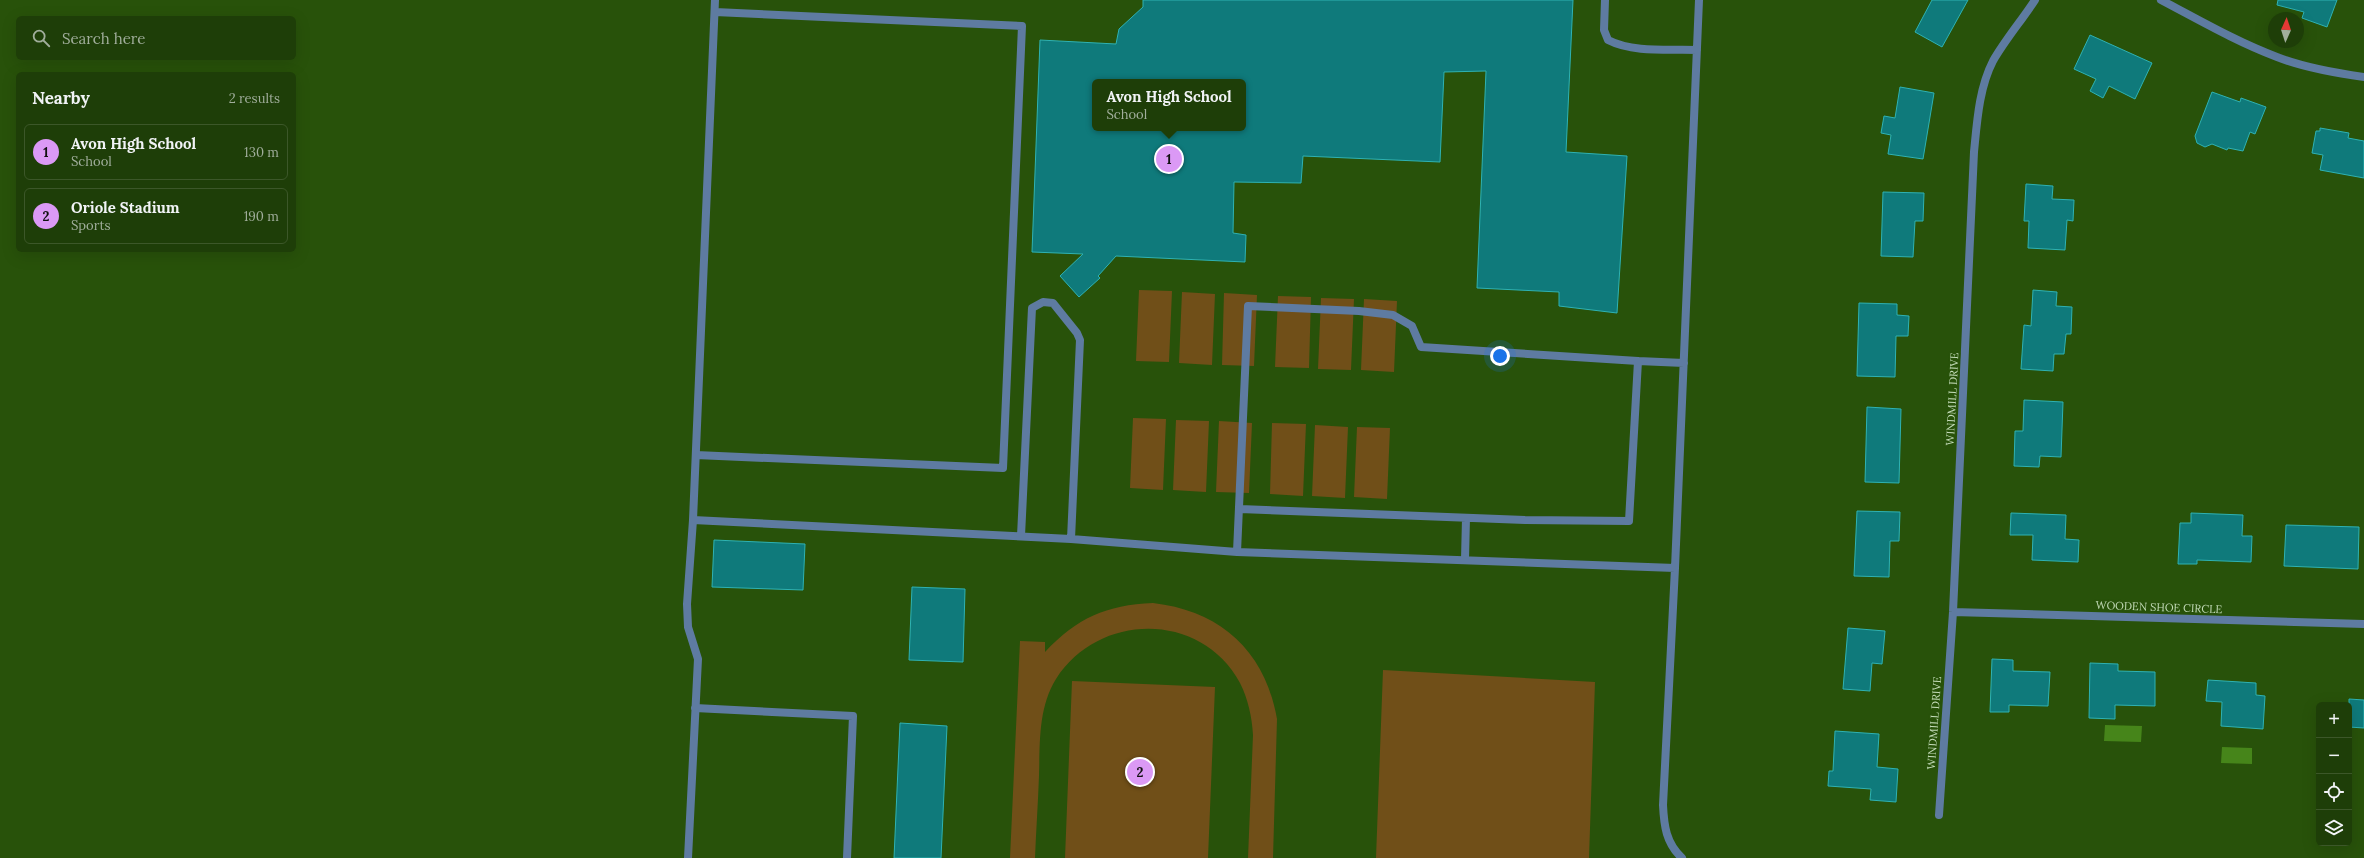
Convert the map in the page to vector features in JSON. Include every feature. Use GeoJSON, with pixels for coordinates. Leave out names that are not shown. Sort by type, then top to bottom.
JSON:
{"type":"FeatureCollection","features":[{"type":"Feature","properties":{"kind":"street"},"geometry":{"type":"LineString","coordinates":[[688,858],[698,659],[688,628],[687,604],[693,520],[715,0]]}},
{"type":"Feature","properties":{"kind":"street"},"geometry":{"type":"LineString","coordinates":[[1605,0],[1604,30],[1608,40],[1617,45],[1697,50]]}},
{"type":"Feature","properties":{"kind":"street"},"geometry":{"type":"LineString","coordinates":[[1682,858],[1674,850],[1664,830],[1663,805],[1675,568],[1699,0]]}},
{"type":"Feature","properties":{"kind":"street","name":"WINDMILL DRIVE"},"geometry":{"type":"LineString","coordinates":[[1939,815],[1953,612],[1974,152],[1978,116],[1984,86],[1993,62],[2035,0]]}},
{"type":"Feature","properties":{"kind":"street"},"geometry":{"type":"LineString","coordinates":[[2161,0],[2230,37],[2278,58],[2324,71],[2364,77]]}},
{"type":"Feature","properties":{"kind":"street"},"geometry":{"type":"LineString","coordinates":[[696,455],[1003,468],[1022,34],[1022,26],[714,12]]}},
{"type":"Feature","properties":{"kind":"street"},"geometry":{"type":"LineString","coordinates":[[1021,536],[1032,308],[1043,302],[1053,303],[1077,333],[1080,340],[1071,539]]}},
{"type":"Feature","properties":{"kind":"street"},"geometry":{"type":"LineString","coordinates":[[1237,552],[1248,306],[1360,311],[1393,315],[1412,326],[1421,347],[1684,363]]}},
{"type":"Feature","properties":{"kind":"street"},"geometry":{"type":"LineString","coordinates":[[1240,510],[1466,518],[1629,521],[1638,361]]}},
{"type":"Feature","properties":{"kind":"street"},"geometry":{"type":"LineString","coordinates":[[1465,559],[1466,518]]}},
{"type":"Feature","properties":{"kind":"street"},"geometry":{"type":"LineString","coordinates":[[693,520],[1021,536],[1237,552],[1465,559],[1675,568]]}},
{"type":"Feature","properties":{"kind":"street","name":"WOODEN SHOE CIRCLE"},"geometry":{"type":"LineString","coordinates":[[1953,612],[2364,624]]}},
{"type":"Feature","properties":{"kind":"street"},"geometry":{"type":"LineString","coordinates":[[695,708],[853,716],[847,858]]}},
{"type":"Feature","properties":{"kind":"shaded area"},"geometry":{"type":"Polygon","coordinates":[[[1139,290],[1172,291],[1169,362],[1136,361],[1139,290]]]}},
{"type":"Feature","properties":{"kind":"shaded area"},"geometry":{"type":"Polygon","coordinates":[[[1182,292],[1215,294],[1212,365],[1179,363],[1182,292]]]}},
{"type":"Feature","properties":{"kind":"shaded area"},"geometry":{"type":"Polygon","coordinates":[[[1224,293],[1257,295],[1254,366],[1222,365],[1224,293]]]}},
{"type":"Feature","properties":{"kind":"shaded area"},"geometry":{"type":"Polygon","coordinates":[[[1278,296],[1311,297],[1309,368],[1275,367],[1278,296]]]}},
{"type":"Feature","properties":{"kind":"shaded area"},"geometry":{"type":"Polygon","coordinates":[[[1321,298],[1354,299],[1351,370],[1318,369],[1321,298]]]}},
{"type":"Feature","properties":{"kind":"shaded area"},"geometry":{"type":"Polygon","coordinates":[[[1364,299],[1397,301],[1394,372],[1361,370],[1364,299]]]}},
{"type":"Feature","properties":{"kind":"shaded area"},"geometry":{"type":"Polygon","coordinates":[[[1133,418],[1166,419],[1163,490],[1130,488],[1133,418]]]}},
{"type":"Feature","properties":{"kind":"shaded area"},"geometry":{"type":"Polygon","coordinates":[[[1176,420],[1209,421],[1206,492],[1173,490],[1176,420]]]}},
{"type":"Feature","properties":{"kind":"shaded area"},"geometry":{"type":"Polygon","coordinates":[[[1219,421],[1252,423],[1249,493],[1216,492],[1219,421]]]}},
{"type":"Feature","properties":{"kind":"shaded area"},"geometry":{"type":"Polygon","coordinates":[[[1272,423],[1306,424],[1303,496],[1270,494],[1272,423]]]}},
{"type":"Feature","properties":{"kind":"shaded area"},"geometry":{"type":"Polygon","coordinates":[[[1315,425],[1348,427],[1345,498],[1312,496],[1315,425]]]}},
{"type":"Feature","properties":{"kind":"shaded area"},"geometry":{"type":"Polygon","coordinates":[[[1357,427],[1390,428],[1387,499],[1354,497],[1357,427]]]}},
{"type":"Feature","properties":{"kind":"shaded area"},"geometry":{"type":"Polygon","coordinates":[[[1153,603],[1177,607],[1199,615],[1219,625],[1236,638],[1262,673],[1271,695],[1277,719],[1273,858],[1248,858],[1253,735],[1249,708],[1240,683],[1223,659],[1201,643],[1176,632],[1150,629],[1123,632],[1097,641],[1075,657],[1056,679],[1046,702],[1041,726],[1035,858],[1010,858],[1020,641],[1045,642],[1045,652],[1069,630],[1093,616],[1107,610],[1136,604],[1153,603]]]}},
{"type":"Feature","properties":{"kind":"shaded area"},"geometry":{"type":"Polygon","coordinates":[[[1383,670],[1595,682],[1589,858],[1376,858],[1383,670]]]}},
{"type":"Feature","properties":{"kind":"shaded area"},"geometry":{"type":"Polygon","coordinates":[[[1072,681],[1215,687],[1208,858],[1065,858],[1072,681]]]}},
{"type":"Feature","properties":{"kind":"shaded area"},"geometry":{"type":"Polygon","coordinates":[[[2105,725],[2142,726],[2141,742],[2104,741],[2105,725]]]}},
{"type":"Feature","properties":{"kind":"shaded area"},"geometry":{"type":"Polygon","coordinates":[[[2222,747],[2252,748],[2252,764],[2221,763],[2222,747]]]}},
{"type":"Feature","properties":{"kind":"building"},"geometry":{"type":"Polygon","coordinates":[[[1143,0],[1573,0],[1566,152],[1627,156],[1617,313],[1559,306],[1559,292],[1477,288],[1486,71],[1444,72],[1440,162],[1303,156],[1301,183],[1234,182],[1233,233],[1246,235],[1245,262],[1116,256],[1098,276],[1100,278],[1079,297],[1060,276],[1083,254],[1032,252],[1040,40],[1116,44],[1119,29],[1143,7],[1143,0]]]}},
{"type":"Feature","properties":{"kind":"building"},"geometry":{"type":"Polygon","coordinates":[[[1932,0],[1968,0],[1942,47],[1915,32],[1932,0]]]}},
{"type":"Feature","properties":{"kind":"building"},"geometry":{"type":"Polygon","coordinates":[[[2278,0],[2337,0],[2327,27],[2304,19],[2304,12],[2277,5],[2278,0]]]}},
{"type":"Feature","properties":{"kind":"building"},"geometry":{"type":"Polygon","coordinates":[[[2090,35],[2152,63],[2135,99],[2109,86],[2103,98],[2090,91],[2096,79],[2074,69],[2090,35]]]}},
{"type":"Feature","properties":{"kind":"building"},"geometry":{"type":"Polygon","coordinates":[[[1900,87],[1934,93],[1923,159],[1888,154],[1891,135],[1881,133],[1884,116],[1895,118],[1900,87]]]}},
{"type":"Feature","properties":{"kind":"building"},"geometry":{"type":"Polygon","coordinates":[[[2212,92],[2240,102],[2241,98],[2266,107],[2255,134],[2250,132],[2243,151],[2228,148],[2227,150],[2212,144],[2205,147],[2197,143],[2195,136],[2212,92]]]}},
{"type":"Feature","properties":{"kind":"building"},"geometry":{"type":"Polygon","coordinates":[[[2320,128],[2349,133],[2348,138],[2364,141],[2364,178],[2320,170],[2323,155],[2312,153],[2316,131],[2320,131],[2320,128]]]}},
{"type":"Feature","properties":{"kind":"building"},"geometry":{"type":"Polygon","coordinates":[[[2026,184],[2053,186],[2052,199],[2074,200],[2073,221],[2067,220],[2065,250],[2028,248],[2029,221],[2024,221],[2026,184]]]}},
{"type":"Feature","properties":{"kind":"building"},"geometry":{"type":"Polygon","coordinates":[[[1883,192],[1924,193],[1923,221],[1915,221],[1913,257],[1881,256],[1883,192]]]}},
{"type":"Feature","properties":{"kind":"building"},"geometry":{"type":"Polygon","coordinates":[[[2033,290],[2057,292],[2056,306],[2072,307],[2071,334],[2066,334],[2064,354],[2054,354],[2053,371],[2021,369],[2024,325],[2031,326],[2033,290]]]}},
{"type":"Feature","properties":{"kind":"building"},"geometry":{"type":"Polygon","coordinates":[[[1859,303],[1897,304],[1897,315],[1909,316],[1908,336],[1896,336],[1895,377],[1857,376],[1859,303]]]}},
{"type":"Feature","properties":{"kind":"building"},"geometry":{"type":"Polygon","coordinates":[[[2024,400],[2063,402],[2061,457],[2040,456],[2039,467],[2014,466],[2015,431],[2023,431],[2024,400]]]}},
{"type":"Feature","properties":{"kind":"building"},"geometry":{"type":"Polygon","coordinates":[[[1867,407],[1901,409],[1899,483],[1865,482],[1867,407]]]}},
{"type":"Feature","properties":{"kind":"building"},"geometry":{"type":"Polygon","coordinates":[[[1857,511],[1900,512],[1899,541],[1890,541],[1889,577],[1854,576],[1857,511]]]}},
{"type":"Feature","properties":{"kind":"building"},"geometry":{"type":"Polygon","coordinates":[[[2011,513],[2066,515],[2065,539],[2079,540],[2078,562],[2032,560],[2033,535],[2010,535],[2011,513]]]}},
{"type":"Feature","properties":{"kind":"building"},"geometry":{"type":"Polygon","coordinates":[[[2191,513],[2243,515],[2242,536],[2252,536],[2251,562],[2197,560],[2197,564],[2178,564],[2180,523],[2191,523],[2191,513]]]}},
{"type":"Feature","properties":{"kind":"building"},"geometry":{"type":"Polygon","coordinates":[[[2286,525],[2359,527],[2358,569],[2284,566],[2286,525]]]}},
{"type":"Feature","properties":{"kind":"building"},"geometry":{"type":"Polygon","coordinates":[[[714,540],[805,544],[803,590],[712,587],[714,540]]]}},
{"type":"Feature","properties":{"kind":"building"},"geometry":{"type":"Polygon","coordinates":[[[912,587],[965,589],[963,662],[909,660],[912,587]]]}},
{"type":"Feature","properties":{"kind":"building"},"geometry":{"type":"Polygon","coordinates":[[[1848,628],[1885,631],[1882,664],[1872,663],[1870,691],[1843,689],[1848,628]]]}},
{"type":"Feature","properties":{"kind":"building"},"geometry":{"type":"Polygon","coordinates":[[[1992,659],[2013,660],[2013,671],[2050,672],[2048,706],[2009,705],[2009,712],[1990,712],[1992,659]]]}},
{"type":"Feature","properties":{"kind":"building"},"geometry":{"type":"Polygon","coordinates":[[[2090,663],[2118,664],[2118,671],[2155,672],[2155,706],[2115,705],[2115,719],[2089,718],[2090,663]]]}},
{"type":"Feature","properties":{"kind":"building"},"geometry":{"type":"Polygon","coordinates":[[[2208,680],[2256,683],[2256,695],[2265,696],[2263,729],[2221,726],[2222,702],[2206,701],[2208,680]]]}},
{"type":"Feature","properties":{"kind":"building"},"geometry":{"type":"Polygon","coordinates":[[[2349,699],[2364,700],[2364,728],[2352,727],[2352,702],[2349,702],[2349,699]]]}},
{"type":"Feature","properties":{"kind":"building"},"geometry":{"type":"Polygon","coordinates":[[[900,723],[947,726],[941,858],[894,858],[900,723]]]}},
{"type":"Feature","properties":{"kind":"building"},"geometry":{"type":"Polygon","coordinates":[[[1835,731],[1879,734],[1877,767],[1898,769],[1896,802],[1870,800],[1871,789],[1828,786],[1829,771],[1833,771],[1835,731]]]}},
{"type":"Feature","properties":{"kind":"place","name":"Avon High School"},"geometry":{"type":"Point","coordinates":[1169,159]}},
{"type":"Feature","properties":{"kind":"place","name":"Oriole Stadium"},"geometry":{"type":"Point","coordinates":[1140,772]}}]}
